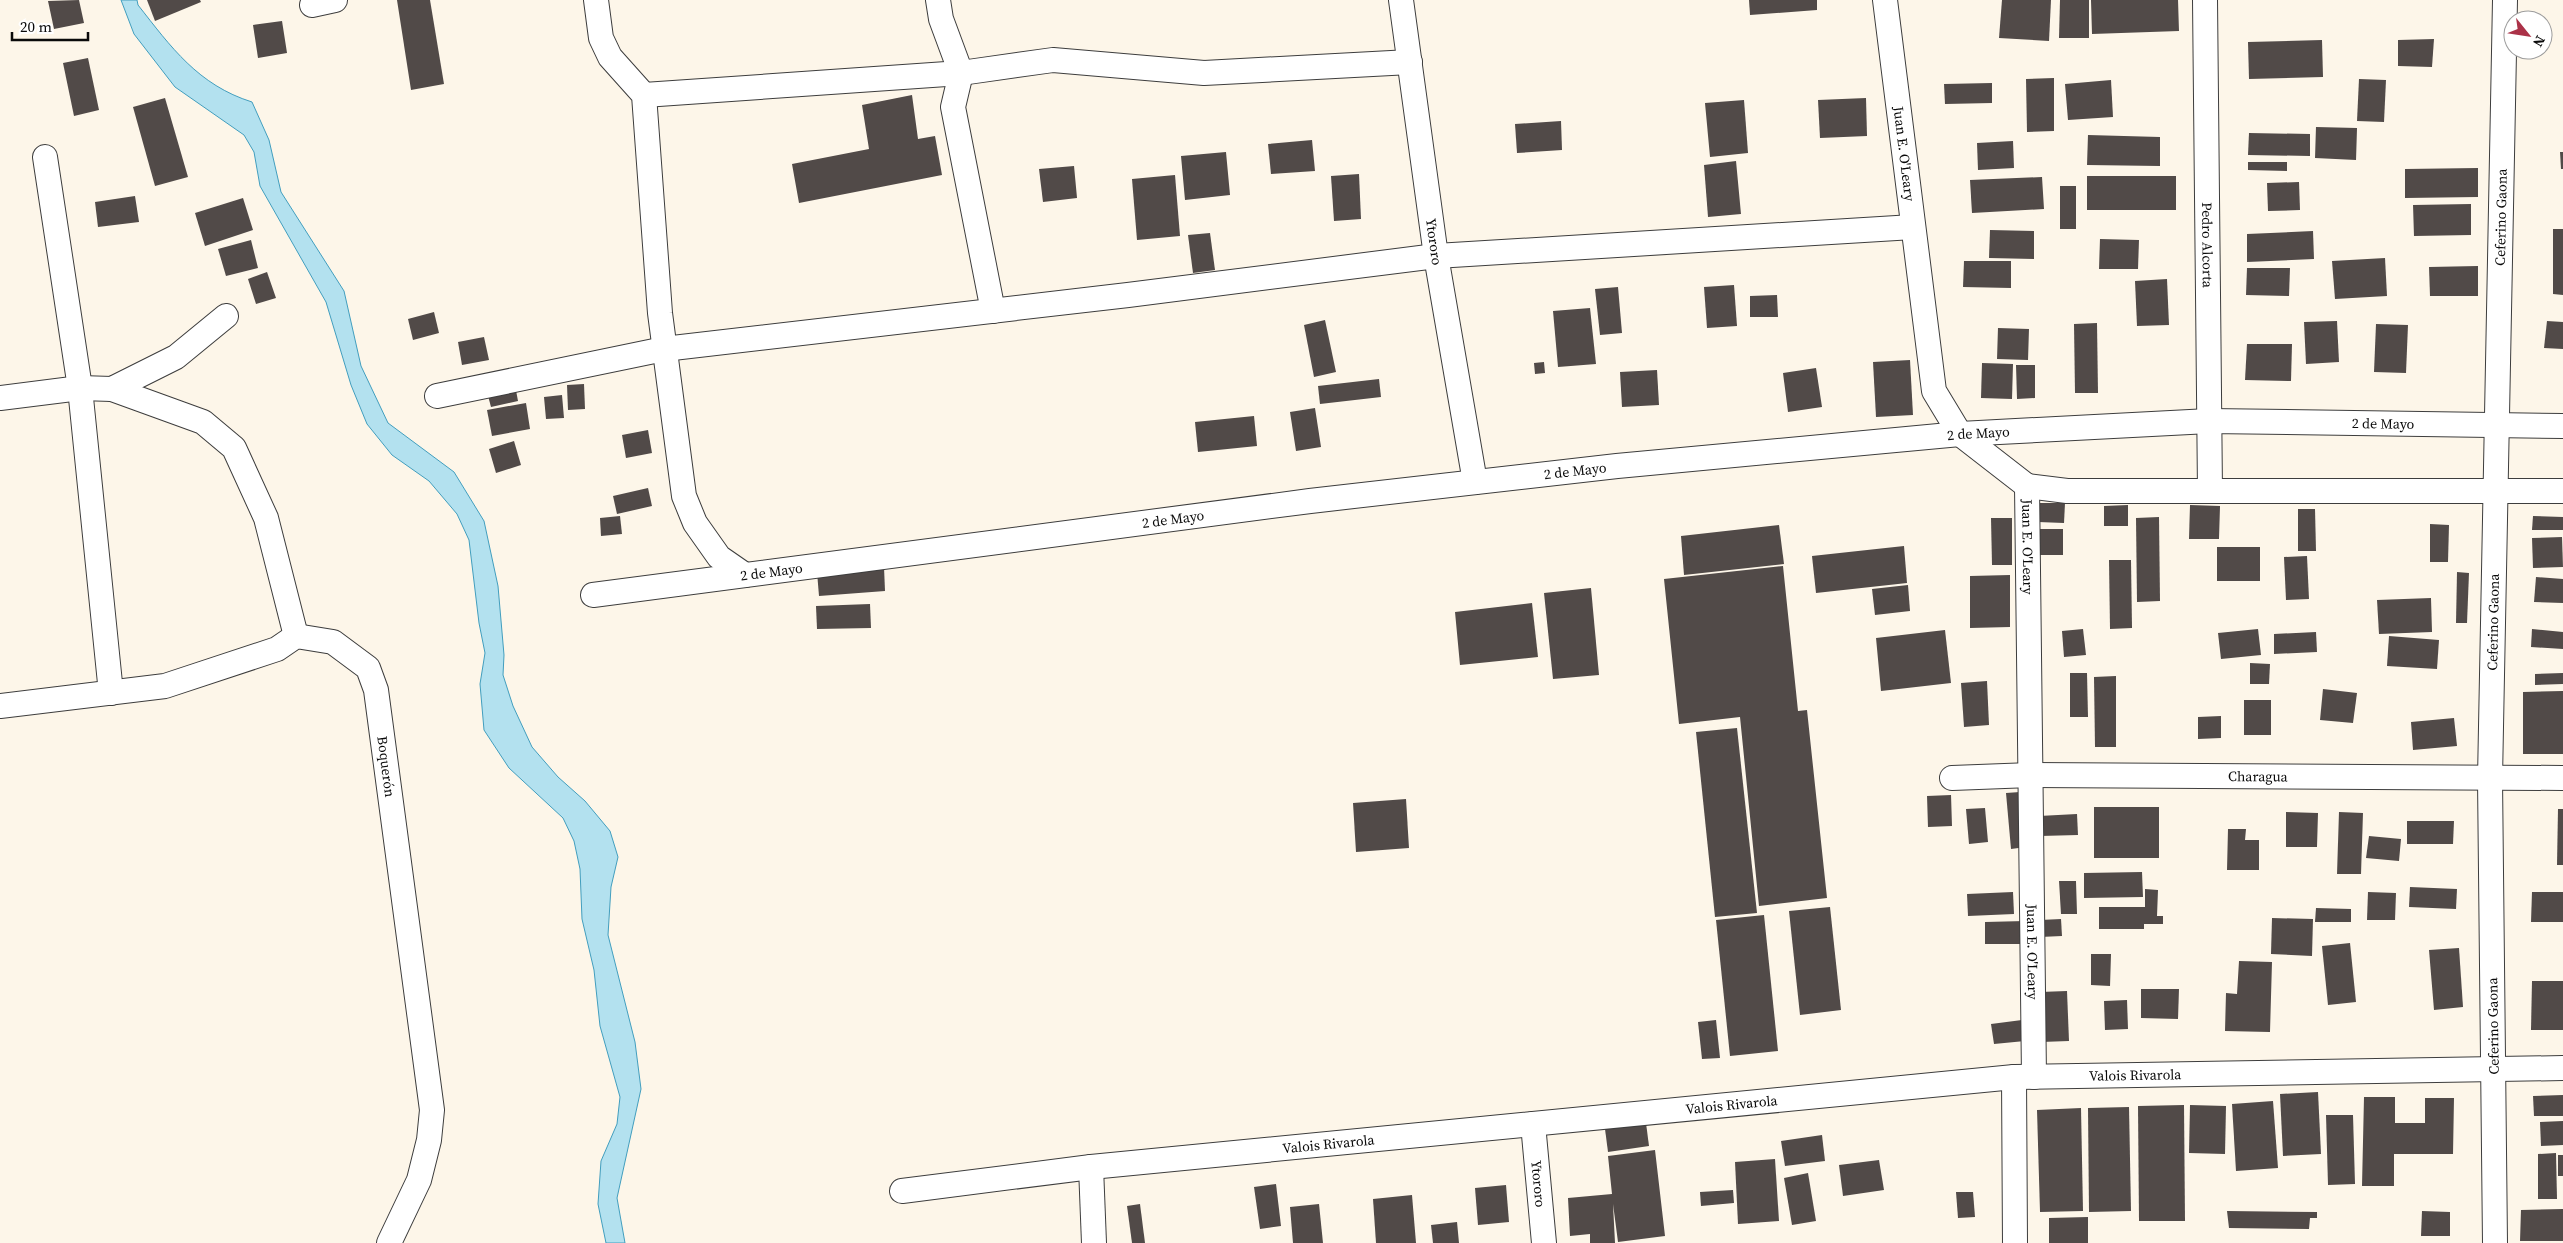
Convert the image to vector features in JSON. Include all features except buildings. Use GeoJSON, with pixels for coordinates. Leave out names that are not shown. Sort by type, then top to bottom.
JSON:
{"type":"FeatureCollection","features":[{"type":"Feature","properties":{"kind":"street"},"geometry":{"type":"LineString","coordinates":[[596,0],[601,38],[610,58],[644,94],[664,349],[684,496],[695,523],[719,558],[745,575]]}},
{"type":"Feature","properties":{"kind":"street"},"geometry":{"type":"LineString","coordinates":[[938,0],[941,19],[961,73],[953,107],[993,311]]}},
{"type":"Feature","properties":{"kind":"street","name":"Ytororo"},"geometry":{"type":"LineString","coordinates":[[1401,0],[1436,256],[1475,482]]}},
{"type":"Feature","properties":{"kind":"street","name":"Juan E. O'Leary"},"geometry":{"type":"LineString","coordinates":[[1885,0],[1934,390],[1960,434],[2027,486],[2031,775],[2024,1077],[2015,1243]]}},
{"type":"Feature","properties":{"kind":"street","name":"Pedro Alcorta"},"geometry":{"type":"LineString","coordinates":[[2205,0],[2210,491]]}},
{"type":"Feature","properties":{"kind":"street","name":"Ceferino Gaona"},"geometry":{"type":"LineString","coordinates":[[2495,1243],[2490,779],[2505,0]]}},
{"type":"Feature","properties":{"kind":"street"},"geometry":{"type":"LineString","coordinates":[[644,94],[961,73],[1053,60],[1204,73],[1410,62]]}},
{"type":"Feature","properties":{"kind":"street"},"geometry":{"type":"LineString","coordinates":[[45,157],[80,388],[111,693]]}},
{"type":"Feature","properties":{"kind":"street"},"geometry":{"type":"LineString","coordinates":[[437,396],[664,349],[993,311],[1436,256],[1913,228]]}},
{"type":"Feature","properties":{"kind":"street"},"geometry":{"type":"LineString","coordinates":[[112,389],[176,357],[226,316]]}},
{"type":"Feature","properties":{"kind":"street"},"geometry":{"type":"LineString","coordinates":[[0,398],[80,388],[112,389],[203,422],[234,448],[266,518],[296,636],[277,648],[165,686],[0,706]]}},
{"type":"Feature","properties":{"kind":"street","name":"2 de Mayo"},"geometry":{"type":"LineString","coordinates":[[593,595],[1310,501],[1475,482],[1960,434],[2209,421],[2498,427],[2563,426]]}},
{"type":"Feature","properties":{"kind":"street"},"geometry":{"type":"LineString","coordinates":[[2027,486],[2067,491],[2563,491]]}},
{"type":"Feature","properties":{"kind":"street","name":"Boquerón"},"geometry":{"type":"LineString","coordinates":[[296,636],[333,642],[368,668],[376,690],[432,1110],[429,1140],[419,1180],[389,1243]]}},
{"type":"Feature","properties":{"kind":"street","name":"Charagua"},"geometry":{"type":"LineString","coordinates":[[1952,778],[2031,775],[2563,778]]}},
{"type":"Feature","properties":{"kind":"street","name":"Valois Rivarola"},"geometry":{"type":"LineString","coordinates":[[902,1191],[1091,1167],[2024,1077],[2563,1068]]}},
{"type":"Feature","properties":{"kind":"street","name":"Ytororo"},"geometry":{"type":"LineString","coordinates":[[1533,1124],[1544,1243]]}},
{"type":"Feature","properties":{"kind":"street"},"geometry":{"type":"LineString","coordinates":[[1091,1167],[1094,1243]]}},
{"type":"Feature","properties":{"kind":"water"},"geometry":{"type":"Polygon","coordinates":[[[121,0],[137,0],[138,5],[174,50],[201,75],[233,95],[252,102],[269,140],[281,192],[344,291],[361,366],[388,423],[454,472],[484,521],[498,586],[504,655],[503,675],[513,706],[532,747],[558,777],[585,801],[610,831],[618,857],[611,887],[608,935],[635,1042],[641,1089],[617,1198],[625,1243],[606,1243],[598,1204],[601,1161],[617,1124],[620,1097],[600,1026],[594,970],[582,919],[580,869],[574,841],[563,818],[509,768],[484,730],[480,684],[485,653],[479,623],[469,540],[457,514],[429,481],[392,455],[367,424],[351,385],[326,302],[260,186],[254,152],[244,135],[175,87],[134,34],[121,0]]]}}]}
